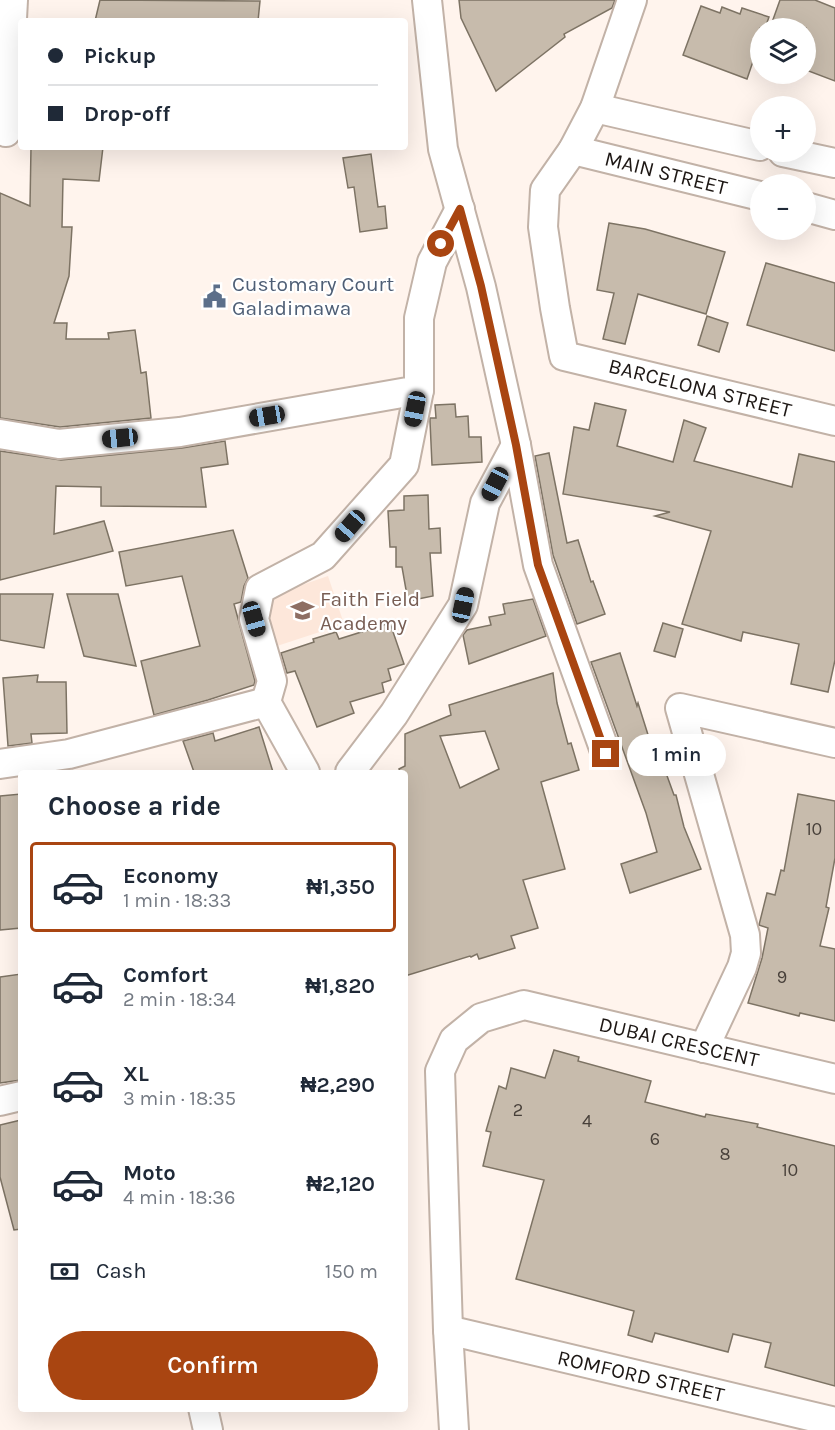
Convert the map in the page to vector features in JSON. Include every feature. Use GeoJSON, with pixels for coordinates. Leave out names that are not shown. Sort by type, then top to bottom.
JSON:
{"type":"FeatureCollection","features":[{"type":"Feature","properties":{"kind":"street"},"geometry":{"type":"LineString","coordinates":[[6,132],[13,0]]}},
{"type":"Feature","properties":{"kind":"street"},"geometry":{"type":"LineString","coordinates":[[427,0],[443,149],[481,286],[516,445],[538,565],[606,754]]}},
{"type":"Feature","properties":{"kind":"street"},"geometry":{"type":"LineString","coordinates":[[573,150],[595,108],[632,0]]}},
{"type":"Feature","properties":{"kind":"street"},"geometry":{"type":"LineString","coordinates":[[595,108],[750,144]]}},
{"type":"Feature","properties":{"kind":"street","name":"MAIN STREET"},"geometry":{"type":"LineString","coordinates":[[573,150],[750,194]]}},
{"type":"Feature","properties":{"kind":"street","name":"BARCELONA STREET"},"geometry":{"type":"LineString","coordinates":[[573,150],[545,190],[543,227],[564,356],[835,421]]}},
{"type":"Feature","properties":{"kind":"street"},"geometry":{"type":"LineString","coordinates":[[816,159],[835,163]]}},
{"type":"Feature","properties":{"kind":"street"},"geometry":{"type":"LineString","coordinates":[[304,770],[266,702],[272,681],[254,619],[260,589],[324,556],[404,465],[419,390],[419,318],[432,262],[460,209]]}},
{"type":"Feature","properties":{"kind":"street"},"geometry":{"type":"LineString","coordinates":[[816,210],[835,215]]}},
{"type":"Feature","properties":{"kind":"street"},"geometry":{"type":"LineString","coordinates":[[0,434],[59,444],[180,432],[419,390]]}},
{"type":"Feature","properties":{"kind":"street"},"geometry":{"type":"LineString","coordinates":[[352,770],[394,714],[463,605],[485,503],[516,445]]}},
{"type":"Feature","properties":{"kind":"street"},"geometry":{"type":"LineString","coordinates":[[0,764],[69,754],[266,702]]}},
{"type":"Feature","properties":{"kind":"street"},"geometry":{"type":"LineString","coordinates":[[704,1048],[742,967],[746,952],[745,935],[680,708],[835,743]]}},
{"type":"Feature","properties":{"kind":"street","name":"DUBAI CRESCENT"},"geometry":{"type":"LineString","coordinates":[[448,1330],[440,1071],[454,1040],[481,1018],[524,1005],[835,1079]]}},
{"type":"Feature","properties":{"kind":"street"},"geometry":{"type":"LineString","coordinates":[[0,1101],[18,1097]]}},
{"type":"Feature","properties":{"kind":"street"},"geometry":{"type":"LineString","coordinates":[[448,1330],[454,1430]]}},
{"type":"Feature","properties":{"kind":"street","name":"ROMFORD STREET"},"geometry":{"type":"LineString","coordinates":[[448,1330],[835,1422]]}},
{"type":"Feature","properties":{"kind":"shaded area","name":"Faith Field Academy"},"geometry":{"type":"Polygon","coordinates":[[[328,576],[344,624],[277,646],[261,599],[328,576]]]}},
{"type":"Feature","properties":{"kind":"building"},"geometry":{"type":"Polygon","coordinates":[[[100,0],[260,1],[258,18],[96,18],[100,0]]]}},
{"type":"Feature","properties":{"kind":"building"},"geometry":{"type":"Polygon","coordinates":[[[459,0],[615,0],[612,8],[564,34],[565,37],[496,91],[461,18],[459,0]]]}},
{"type":"Feature","properties":{"kind":"building"},"geometry":{"type":"Polygon","coordinates":[[[780,0],[815,0],[835,8],[835,81],[816,74],[816,18],[774,18],[780,0]]]}},
{"type":"Feature","properties":{"kind":"building"},"geometry":{"type":"Polygon","coordinates":[[[701,6],[720,13],[722,7],[740,14],[742,8],[769,17],[750,18],[750,70],[747,79],[683,55],[701,6]]]}},
{"type":"Feature","properties":{"kind":"building"},"geometry":{"type":"Polygon","coordinates":[[[31,150],[103,150],[99,181],[63,179],[62,227],[72,227],[69,276],[54,323],[67,323],[66,339],[109,339],[108,333],[135,330],[141,373],[146,372],[151,418],[60,427],[0,418],[0,193],[30,206],[31,150]]]}},
{"type":"Feature","properties":{"kind":"building"},"geometry":{"type":"Polygon","coordinates":[[[371,154],[378,207],[385,206],[387,228],[360,232],[354,187],[348,188],[343,158],[371,154]]]}},
{"type":"Feature","properties":{"kind":"building"},"geometry":{"type":"Polygon","coordinates":[[[609,223],[645,229],[725,252],[706,314],[638,294],[625,344],[603,339],[614,293],[597,290],[609,223]]]}},
{"type":"Feature","properties":{"kind":"building"},"geometry":{"type":"Polygon","coordinates":[[[766,263],[835,283],[835,351],[747,325],[766,263]]]}},
{"type":"Feature","properties":{"kind":"building"},"geometry":{"type":"Polygon","coordinates":[[[707,316],[728,323],[719,352],[698,345],[707,316]]]}},
{"type":"Feature","properties":{"kind":"building"},"geometry":{"type":"Polygon","coordinates":[[[595,403],[626,410],[617,446],[673,462],[684,420],[706,428],[694,461],[792,487],[799,454],[835,462],[835,660],[828,692],[791,684],[799,644],[743,632],[741,641],[682,624],[711,531],[655,516],[670,512],[563,494],[574,427],[589,430],[595,403]]]}},
{"type":"Feature","properties":{"kind":"building"},"geometry":{"type":"Polygon","coordinates":[[[455,404],[456,417],[468,416],[469,437],[481,437],[482,462],[432,465],[430,418],[436,418],[435,405],[455,404]]]}},
{"type":"Feature","properties":{"kind":"building"},"geometry":{"type":"Polygon","coordinates":[[[225,441],[228,464],[201,468],[206,507],[101,506],[101,487],[56,486],[54,534],[104,521],[113,551],[0,580],[0,451],[61,460],[182,448],[225,441]]]}},
{"type":"Feature","properties":{"kind":"building"},"geometry":{"type":"Polygon","coordinates":[[[549,453],[567,543],[578,540],[591,582],[593,581],[605,614],[577,624],[553,555],[535,456],[549,453]]]}},
{"type":"Feature","properties":{"kind":"building"},"geometry":{"type":"Polygon","coordinates":[[[428,495],[429,529],[440,528],[441,553],[430,553],[433,596],[408,601],[402,567],[396,567],[396,547],[390,547],[388,511],[404,510],[404,496],[428,495]]]}},
{"type":"Feature","properties":{"kind":"building"},"geometry":{"type":"Polygon","coordinates":[[[233,530],[248,578],[241,602],[234,604],[255,681],[254,685],[154,715],[141,661],[200,646],[182,576],[126,586],[119,552],[233,530]]]}},
{"type":"Feature","properties":{"kind":"building"},"geometry":{"type":"Polygon","coordinates":[[[0,594],[53,594],[44,648],[0,640],[0,594]]]}},
{"type":"Feature","properties":{"kind":"building"},"geometry":{"type":"Polygon","coordinates":[[[67,594],[118,594],[136,666],[84,656],[67,594]]]}},
{"type":"Feature","properties":{"kind":"building"},"geometry":{"type":"Polygon","coordinates":[[[533,599],[546,636],[469,664],[463,635],[467,630],[491,625],[489,617],[505,614],[503,604],[533,599]]]}},
{"type":"Feature","properties":{"kind":"building"},"geometry":{"type":"Polygon","coordinates":[[[390,623],[404,664],[388,669],[391,680],[382,683],[384,692],[350,702],[354,713],[317,727],[295,671],[287,673],[281,653],[336,632],[339,639],[390,623]]]}},
{"type":"Feature","properties":{"kind":"building"},"geometry":{"type":"Polygon","coordinates":[[[663,623],[683,629],[675,657],[654,651],[663,623]]]}},
{"type":"Feature","properties":{"kind":"building"},"geometry":{"type":"Polygon","coordinates":[[[620,653],[650,741],[654,740],[674,795],[676,795],[684,827],[701,869],[630,893],[621,864],[657,852],[646,813],[591,662],[620,653]]]}},
{"type":"Feature","properties":{"kind":"building"},"geometry":{"type":"Polygon","coordinates":[[[553,673],[557,703],[568,744],[571,743],[579,770],[541,782],[565,869],[523,880],[538,928],[511,936],[515,948],[479,959],[477,954],[408,975],[408,770],[399,769],[405,766],[405,734],[451,715],[449,705],[553,673]],[[485,731],[440,736],[460,788],[499,769],[485,731]]]}},
{"type":"Feature","properties":{"kind":"building"},"geometry":{"type":"Polygon","coordinates":[[[38,675],[37,682],[66,682],[67,733],[31,734],[32,743],[8,746],[3,678],[38,675]]]}},
{"type":"Feature","properties":{"kind":"building"},"geometry":{"type":"Polygon","coordinates":[[[259,727],[272,770],[193,770],[183,741],[213,733],[215,741],[259,727]]]}},
{"type":"Feature","properties":{"kind":"building"},"geometry":{"type":"Polygon","coordinates":[[[18,794],[18,928],[0,930],[0,796],[18,794]]]}},
{"type":"Feature","properties":{"kind":"building"},"geometry":{"type":"Polygon","coordinates":[[[798,794],[835,801],[835,858],[826,907],[829,908],[820,946],[835,949],[835,1021],[800,1013],[799,1016],[748,1003],[762,958],[768,928],[759,925],[767,893],[775,895],[781,870],[784,871],[798,794]]]}},
{"type":"Feature","properties":{"kind":"building"},"geometry":{"type":"Polygon","coordinates":[[[18,974],[18,1080],[0,1083],[0,977],[18,974]]]}},
{"type":"Feature","properties":{"kind":"building"},"geometry":{"type":"Polygon","coordinates":[[[554,1050],[579,1057],[578,1061],[651,1081],[645,1102],[705,1117],[706,1114],[758,1124],[757,1127],[835,1146],[835,1386],[765,1367],[771,1343],[733,1334],[728,1352],[655,1333],[652,1342],[628,1335],[634,1311],[516,1279],[544,1180],[483,1166],[491,1132],[486,1131],[499,1086],[506,1089],[511,1068],[545,1078],[554,1050]]]}},
{"type":"Feature","properties":{"kind":"building"},"geometry":{"type":"Polygon","coordinates":[[[18,1121],[18,1229],[14,1230],[0,1177],[0,1125],[18,1121]]]}},
{"type":"Feature","properties":{"kind":"place","name":"Customary Court Galadimawa"},"geometry":{"type":"Point","coordinates":[214,296]}},
{"type":"Feature","properties":{"kind":"place","name":"Faith Field Academy"},"geometry":{"type":"Point","coordinates":[302,611]}},
{"type":"Feature","properties":{"kind":"route"},"geometry":{"type":"LineString","coordinates":[[441,244],[460,209],[481,286],[516,445],[538,565],[606,754]]}}]}
